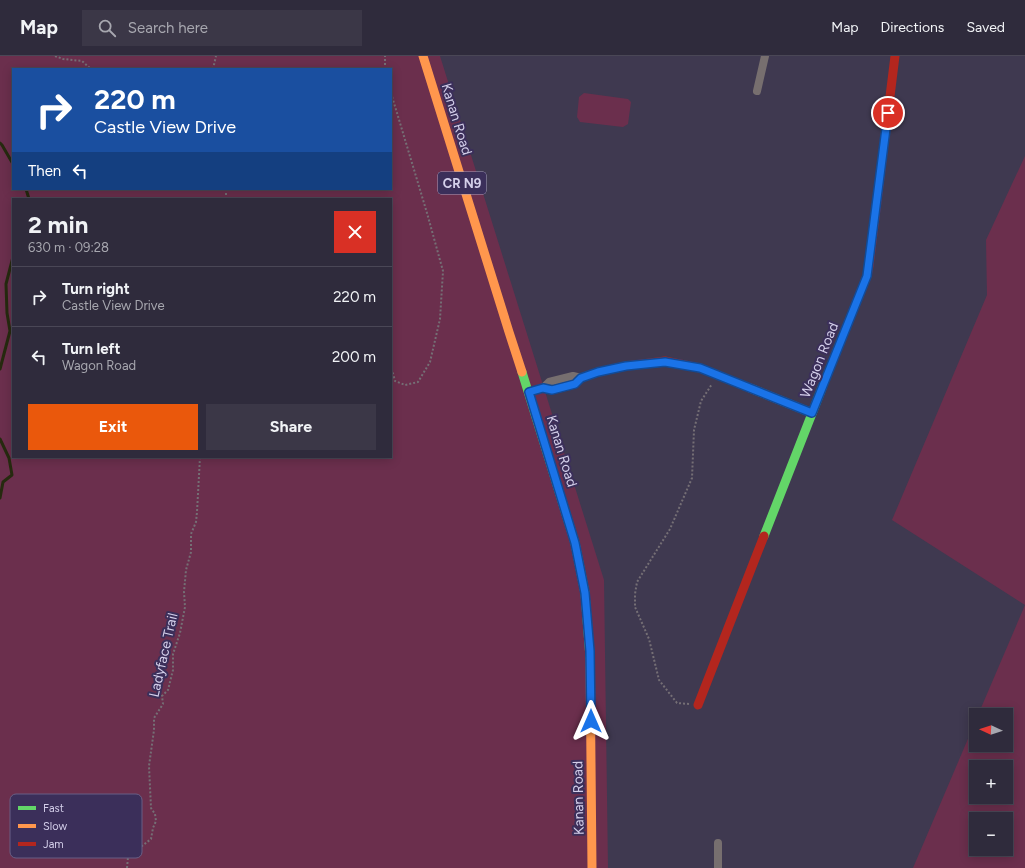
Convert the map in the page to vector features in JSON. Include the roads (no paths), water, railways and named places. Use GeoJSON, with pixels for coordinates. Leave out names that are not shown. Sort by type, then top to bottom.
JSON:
{"type":"FeatureCollection","features":[{"type":"Feature","properties":{"kind":"street","name":"Kanan Road"},"geometry":{"type":"LineString","coordinates":[[422,56],[529,392],[575,543],[585,593],[590,651],[592,868]]}},
{"type":"Feature","properties":{"kind":"street"},"geometry":{"type":"LineString","coordinates":[[757,90],[765,56]]}},
{"type":"Feature","properties":{"kind":"street","name":"Wagon Road"},"geometry":{"type":"LineString","coordinates":[[698,705],[867,276],[895,56]]}},
{"type":"Feature","properties":{"kind":"street"},"geometry":{"type":"LineString","coordinates":[[529,392],[543,388],[552,390],[568,382],[575,384],[581,378],[598,372],[626,366],[665,362],[700,368],[812,413]]}},
{"type":"Feature","properties":{"kind":"street"},"geometry":{"type":"LineString","coordinates":[[718,843],[718,868]]}},
{"type":"Feature","properties":{"kind":"waterway"},"geometry":{"type":"LineString","coordinates":[[0,143],[12,162]]}},
{"type":"Feature","properties":{"kind":"waterway"},"geometry":{"type":"LineString","coordinates":[[26,190],[29,198]]}},
{"type":"Feature","properties":{"kind":"waterway"},"geometry":{"type":"LineString","coordinates":[[0,369],[10,331],[7,313],[6,284],[12,261]]}},
{"type":"Feature","properties":{"kind":"waterway"},"geometry":{"type":"LineString","coordinates":[[0,439],[9,458],[12,475],[3,482],[0,498]]}}]}
